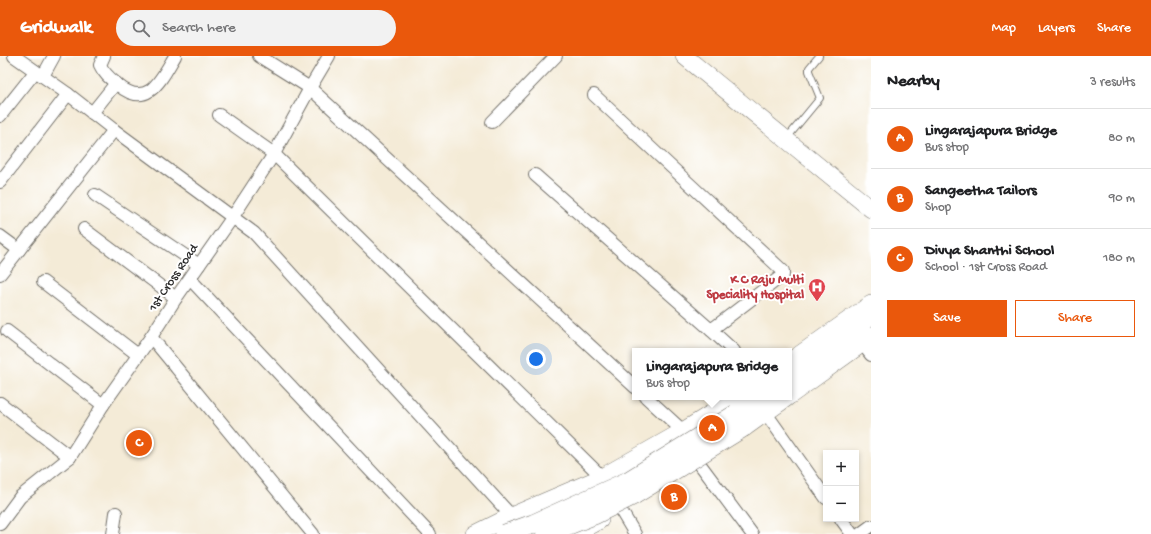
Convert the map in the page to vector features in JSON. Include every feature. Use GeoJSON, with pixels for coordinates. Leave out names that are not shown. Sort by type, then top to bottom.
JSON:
{"type":"FeatureCollection","features":[{"type":"Feature","properties":{"kind":"main road"},"geometry":{"type":"LineString","coordinates":[[792,373],[871,315]]}},
{"type":"Feature","properties":{"kind":"main road"},"geometry":{"type":"LineString","coordinates":[[792,393],[870,345]]}},
{"type":"Feature","properties":{"kind":"main road"},"geometry":{"type":"LineString","coordinates":[[505,534],[533,524],[628,481],[736,414],[756,400]]}},
{"type":"Feature","properties":{"kind":"main road"},"geometry":{"type":"LineString","coordinates":[[546,534],[594,515],[634,495],[744,427],[782,400]]}},
{"type":"Feature","properties":{"kind":"street"},"geometry":{"type":"LineString","coordinates":[[14,56],[68,94],[232,218],[248,228],[260,239],[527,534]]}},
{"type":"Feature","properties":{"kind":"street"},"geometry":{"type":"LineString","coordinates":[[1,113],[39,74],[54,56]]}},
{"type":"Feature","properties":{"kind":"street"},"geometry":{"type":"LineString","coordinates":[[104,56],[100,65],[103,72],[121,87],[135,94],[146,94],[156,86],[175,56]]}},
{"type":"Feature","properties":{"kind":"street"},"geometry":{"type":"LineString","coordinates":[[259,56],[310,88],[632,384]]}},
{"type":"Feature","properties":{"kind":"street","name":"1st Cross Road"},"geometry":{"type":"LineString","coordinates":[[0,524],[20,497],[70,457],[103,405],[151,337],[274,154],[329,56]]}},
{"type":"Feature","properties":{"kind":"street"},"geometry":{"type":"LineString","coordinates":[[492,122],[556,56]]}},
{"type":"Feature","properties":{"kind":"street"},"geometry":{"type":"LineString","coordinates":[[684,56],[871,209]]}},
{"type":"Feature","properties":{"kind":"street"},"geometry":{"type":"LineString","coordinates":[[92,113],[116,83]]}},
{"type":"Feature","properties":{"kind":"street"},"geometry":{"type":"LineString","coordinates":[[0,182],[68,94]]}},
{"type":"Feature","properties":{"kind":"street"},"geometry":{"type":"LineString","coordinates":[[594,95],[783,271],[783,275],[781,277],[711,330]]}},
{"type":"Feature","properties":{"kind":"street"},"geometry":{"type":"LineString","coordinates":[[219,115],[274,154],[602,477],[635,534]]}},
{"type":"Feature","properties":{"kind":"street"},"geometry":{"type":"LineString","coordinates":[[0,274],[114,130]]}},
{"type":"Feature","properties":{"kind":"street"},"geometry":{"type":"LineString","coordinates":[[535,175],[731,348]]}},
{"type":"Feature","properties":{"kind":"street"},"geometry":{"type":"LineString","coordinates":[[95,195],[199,265]]}},
{"type":"Feature","properties":{"kind":"street"},"geometry":{"type":"LineString","coordinates":[[84,229],[176,298]]}},
{"type":"Feature","properties":{"kind":"street"},"geometry":{"type":"LineString","coordinates":[[0,236],[19,250]]}},
{"type":"Feature","properties":{"kind":"street"},"geometry":{"type":"LineString","coordinates":[[190,279],[430,534]]}},
{"type":"Feature","properties":{"kind":"street"},"geometry":{"type":"LineString","coordinates":[[43,282],[138,355]]}},
{"type":"Feature","properties":{"kind":"street"},"geometry":{"type":"LineString","coordinates":[[792,360],[871,304]]}},
{"type":"Feature","properties":{"kind":"street"},"geometry":{"type":"LineString","coordinates":[[7,331],[103,405]]}},
{"type":"Feature","properties":{"kind":"street"},"geometry":{"type":"LineString","coordinates":[[151,337],[313,534]]}},
{"type":"Feature","properties":{"kind":"street"},"geometry":{"type":"LineString","coordinates":[[574,534],[620,510],[770,419],[870,345]]}},
{"type":"Feature","properties":{"kind":"street"},"geometry":{"type":"LineString","coordinates":[[649,400],[683,431],[699,463],[752,534]]}},
{"type":"Feature","properties":{"kind":"street"},"geometry":{"type":"LineString","coordinates":[[475,534],[511,516],[602,477],[683,431],[733,400]]}},
{"type":"Feature","properties":{"kind":"street"},"geometry":{"type":"LineString","coordinates":[[0,403],[70,457]]}},
{"type":"Feature","properties":{"kind":"street"},"geometry":{"type":"LineString","coordinates":[[770,419],[823,494]]}},
{"type":"Feature","properties":{"kind":"street"},"geometry":{"type":"LineString","coordinates":[[113,534],[116,513]]}},
{"type":"Feature","properties":{"kind":"street"},"geometry":{"type":"LineString","coordinates":[[843,522],[852,534]]}},
{"type":"Feature","properties":{"kind":"street"},"geometry":{"type":"LineString","coordinates":[[860,534],[871,526]]}},
{"type":"Feature","properties":{"kind":"lane"},"geometry":{"type":"LineString","coordinates":[[786,139],[820,98],[809,71],[809,68],[819,56]]}},
{"type":"Feature","properties":{"kind":"place","name":"K C Raju Multi Speciality Hospital"},"geometry":{"type":"Point","coordinates":[817,302]}},
{"type":"Feature","properties":{"kind":"place","name":"Lingarajapura Bridge"},"geometry":{"type":"Point","coordinates":[712,428]}},
{"type":"Feature","properties":{"kind":"place","name":"Divya Shanthi School"},"geometry":{"type":"Point","coordinates":[139,443]}},
{"type":"Feature","properties":{"kind":"place","name":"Sangeetha Tailors"},"geometry":{"type":"Point","coordinates":[674,497]}}]}
